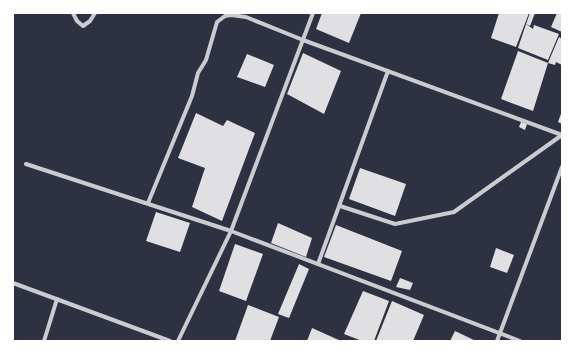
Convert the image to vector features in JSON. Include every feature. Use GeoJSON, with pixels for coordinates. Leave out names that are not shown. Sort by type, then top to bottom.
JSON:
{"type":"FeatureCollection","features":[{"type":"Feature","properties":{"kind":"street"},"geometry":{"type":"LineString","coordinates":[[73,13],[77,21],[83,26],[90,21],[95,13]]}},
{"type":"Feature","properties":{"kind":"street"},"geometry":{"type":"LineString","coordinates":[[178,341],[231,231],[313,13]]}},
{"type":"Feature","properties":{"kind":"street"},"geometry":{"type":"LineString","coordinates":[[148,203],[192,96],[198,73],[206,60],[217,22],[225,14],[246,17],[303,40],[562,135]]}},
{"type":"Feature","properties":{"kind":"street"},"geometry":{"type":"LineString","coordinates":[[318,264],[388,71]]}},
{"type":"Feature","properties":{"kind":"street"},"geometry":{"type":"LineString","coordinates":[[340,206],[395,224],[454,212],[562,135]]}},
{"type":"Feature","properties":{"kind":"street"},"geometry":{"type":"LineString","coordinates":[[26,164],[231,231],[520,341]]}},
{"type":"Feature","properties":{"kind":"street"},"geometry":{"type":"LineString","coordinates":[[497,341],[562,167]]}},
{"type":"Feature","properties":{"kind":"street"},"geometry":{"type":"LineString","coordinates":[[13,282],[170,341]]}},
{"type":"Feature","properties":{"kind":"street"},"geometry":{"type":"LineString","coordinates":[[44,341],[57,299]]}},
{"type":"Feature","properties":{"kind":"building"},"geometry":{"type":"Polygon","coordinates":[[[322,13],[361,13],[349,43],[316,29],[322,13]]]}},
{"type":"Feature","properties":{"kind":"building"},"geometry":{"type":"Polygon","coordinates":[[[499,13],[529,13],[516,47],[491,38],[499,13]]]}},
{"type":"Feature","properties":{"kind":"building"},"geometry":{"type":"Polygon","coordinates":[[[530,13],[535,13],[530,26],[526,24],[530,13]]]}},
{"type":"Feature","properties":{"kind":"building"},"geometry":{"type":"Polygon","coordinates":[[[557,13],[562,13],[562,32],[551,27],[557,13]]]}},
{"type":"Feature","properties":{"kind":"building"},"geometry":{"type":"Polygon","coordinates":[[[526,24],[533,29],[534,25],[559,34],[548,60],[518,48],[526,24]]]}},
{"type":"Feature","properties":{"kind":"building"},"geometry":{"type":"Polygon","coordinates":[[[559,37],[562,39],[562,65],[556,62],[555,65],[548,63],[559,37]]]}},
{"type":"Feature","properties":{"kind":"building"},"geometry":{"type":"Polygon","coordinates":[[[518,51],[548,63],[533,111],[501,99],[518,51]]]}},
{"type":"Feature","properties":{"kind":"building"},"geometry":{"type":"Polygon","coordinates":[[[303,53],[341,71],[324,114],[287,94],[303,53]]]}},
{"type":"Feature","properties":{"kind":"building"},"geometry":{"type":"Polygon","coordinates":[[[247,54],[274,65],[265,87],[237,77],[247,54]]]}},
{"type":"Feature","properties":{"kind":"building"},"geometry":{"type":"Polygon","coordinates":[[[562,111],[562,124],[558,122],[562,111]]]}},
{"type":"Feature","properties":{"kind":"building"},"geometry":{"type":"Polygon","coordinates":[[[196,113],[223,126],[227,120],[255,133],[222,221],[192,207],[205,168],[178,158],[196,113]]]}},
{"type":"Feature","properties":{"kind":"building"},"geometry":{"type":"Polygon","coordinates":[[[521,122],[527,124],[525,130],[519,127],[521,122]]]}},
{"type":"Feature","properties":{"kind":"building"},"geometry":{"type":"Polygon","coordinates":[[[360,168],[406,184],[395,216],[349,199],[360,168]]]}},
{"type":"Feature","properties":{"kind":"building"},"geometry":{"type":"Polygon","coordinates":[[[156,212],[190,223],[180,252],[146,241],[156,212]]]}},
{"type":"Feature","properties":{"kind":"building"},"geometry":{"type":"Polygon","coordinates":[[[278,223],[312,238],[306,257],[271,243],[278,223]]]}},
{"type":"Feature","properties":{"kind":"building"},"geometry":{"type":"Polygon","coordinates":[[[336,225],[402,251],[391,281],[324,257],[336,225]]]}},
{"type":"Feature","properties":{"kind":"building"},"geometry":{"type":"Polygon","coordinates":[[[235,244],[263,254],[246,301],[219,291],[235,244]]]}},
{"type":"Feature","properties":{"kind":"building"},"geometry":{"type":"Polygon","coordinates":[[[496,248],[514,255],[507,273],[490,267],[496,248]]]}},
{"type":"Feature","properties":{"kind":"building"},"geometry":{"type":"Polygon","coordinates":[[[299,264],[309,269],[289,318],[278,314],[299,264]]]}},
{"type":"Feature","properties":{"kind":"building"},"geometry":{"type":"Polygon","coordinates":[[[400,278],[413,283],[410,290],[396,287],[400,278]]]}},
{"type":"Feature","properties":{"kind":"building"},"geometry":{"type":"Polygon","coordinates":[[[363,291],[389,301],[374,341],[362,341],[344,334],[363,291]]]}},
{"type":"Feature","properties":{"kind":"building"},"geometry":{"type":"Polygon","coordinates":[[[392,301],[424,315],[413,341],[376,341],[392,301]]]}},
{"type":"Feature","properties":{"kind":"building"},"geometry":{"type":"Polygon","coordinates":[[[248,305],[279,317],[270,341],[235,341],[248,305]]]}},
{"type":"Feature","properties":{"kind":"building"},"geometry":{"type":"Polygon","coordinates":[[[312,328],[341,341],[307,341],[312,328]]]}},
{"type":"Feature","properties":{"kind":"building"},"geometry":{"type":"Polygon","coordinates":[[[455,331],[476,341],[450,341],[455,331]]]}}]}
